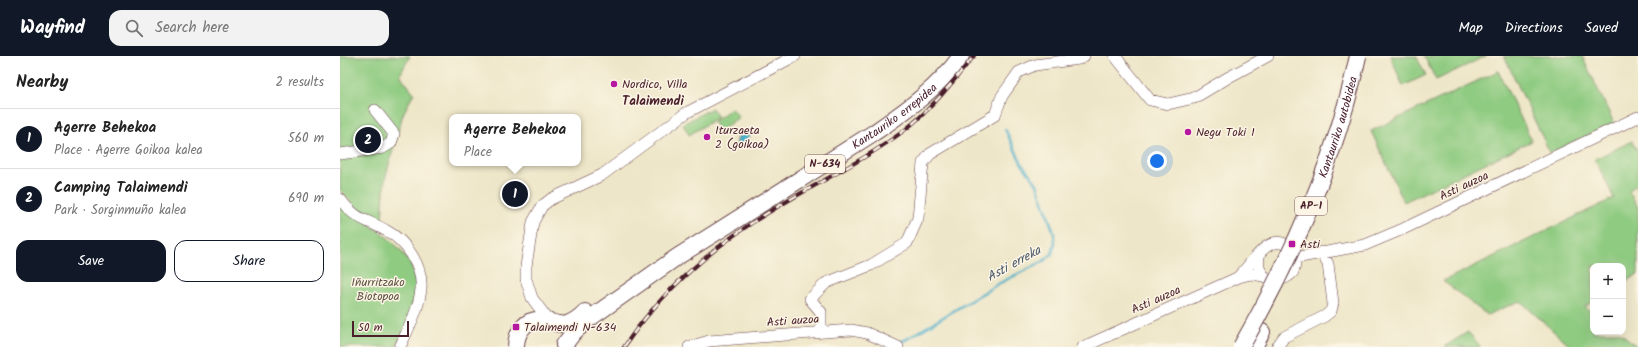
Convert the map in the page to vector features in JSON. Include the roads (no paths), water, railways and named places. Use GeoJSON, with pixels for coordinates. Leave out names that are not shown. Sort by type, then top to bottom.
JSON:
{"type":"FeatureCollection","features":[{"type":"Feature","properties":{"kind":"highway","name":"Kantauriko errepidea"},"geometry":{"type":"LineString","coordinates":[[677,257],[875,132],[905,111],[937,84],[962,56]]}},
{"type":"Feature","properties":{"kind":"highway","name":"Kantauriko autobidea"},"geometry":{"type":"LineString","coordinates":[[1241,347],[1283,268],[1318,189],[1342,120],[1358,56]]}},
{"type":"Feature","properties":{"kind":"highway","name":"Kantauriko autobidea"},"geometry":{"type":"LineString","coordinates":[[1254,347],[1261,340],[1307,242],[1328,192],[1348,137],[1368,56]]}},
{"type":"Feature","properties":{"kind":"highway","name":"N-634"},"geometry":{"type":"LineString","coordinates":[[550,322],[561,333],[568,346],[582,324],[677,257]]}},
{"type":"Feature","properties":{"kind":"highway","name":"N-634"},"geometry":{"type":"LineString","coordinates":[[527,323],[534,320],[566,324],[573,321],[610,294],[677,257]]}},
{"type":"Feature","properties":{"kind":"highway"},"geometry":{"type":"LineString","coordinates":[[514,344],[520,330],[527,323]]}},
{"type":"Feature","properties":{"kind":"street"},"geometry":{"type":"LineString","coordinates":[[550,322],[532,298],[526,279],[527,253],[533,222],[538,211],[546,202],[602,175],[686,113],[795,56]]}},
{"type":"Feature","properties":{"kind":"street"},"geometry":{"type":"LineString","coordinates":[[820,332],[821,312],[810,299],[826,283],[871,265],[907,243],[918,218],[923,163],[930,154],[995,115],[1000,106],[1002,96],[1019,72],[1035,65],[1079,59],[1084,56]]}},
{"type":"Feature","properties":{"kind":"street"},"geometry":{"type":"LineString","coordinates":[[1115,56],[1150,100],[1168,104],[1194,98],[1268,56]]}},
{"type":"Feature","properties":{"kind":"street"},"geometry":{"type":"LineString","coordinates":[[1300,238],[1282,243],[1269,244],[1260,253],[1258,267],[1264,276],[1274,281],[1288,277],[1293,272],[1293,254],[1320,197],[1343,133],[1362,56]]}},
{"type":"Feature","properties":{"kind":"street"},"geometry":{"type":"LineString","coordinates":[[340,154],[383,148],[391,143],[394,134],[375,110]]}},
{"type":"Feature","properties":{"kind":"street","name":"Asti auzoa"},"geometry":{"type":"LineString","coordinates":[[1293,254],[1315,253],[1365,245],[1403,229],[1638,118]]}},
{"type":"Feature","properties":{"kind":"street"},"geometry":{"type":"LineString","coordinates":[[340,199],[356,215],[387,231],[396,238],[408,249],[415,262],[421,288],[413,318],[400,347]]}},
{"type":"Feature","properties":{"kind":"street"},"geometry":{"type":"LineString","coordinates":[[1277,347],[1284,337],[1325,316],[1331,311],[1333,303],[1328,264],[1300,238]]}},
{"type":"Feature","properties":{"kind":"street"},"geometry":{"type":"LineString","coordinates":[[1282,243],[1293,254]]}},
{"type":"Feature","properties":{"kind":"street","name":"Asti auzoa"},"geometry":{"type":"LineString","coordinates":[[1239,277],[1260,253]]}},
{"type":"Feature","properties":{"kind":"street","name":"Asti auzoa"},"geometry":{"type":"LineString","coordinates":[[1083,347],[1239,277],[1251,274],[1264,276]]}},
{"type":"Feature","properties":{"kind":"street"},"geometry":{"type":"LineString","coordinates":[[527,323],[532,298]]}},
{"type":"Feature","properties":{"kind":"street","name":"Asti auzoa"},"geometry":{"type":"LineString","coordinates":[[689,347],[709,340],[820,332],[856,331],[883,340],[898,347]]}},
{"type":"Feature","properties":{"kind":"water"},"geometry":{"type":"Polygon","coordinates":[[[745,130],[750,133],[749,138],[739,147],[736,146],[738,136],[745,130]]]}},
{"type":"Feature","properties":{"kind":"waterway","name":"Asti erreka"},"geometry":{"type":"LineString","coordinates":[[898,343],[998,284],[1044,261],[1052,254],[1055,243],[1054,233],[1037,184],[1022,164],[1005,129]]}},
{"type":"Feature","properties":{"kind":"railway"},"geometry":{"type":"LineString","coordinates":[[624,347],[655,307],[711,253],[753,222],[875,151],[906,129],[933,104],[974,56]]}},
{"type":"Feature","properties":{"kind":"place","name":"Nordico, Villa"},"geometry":{"type":"Point","coordinates":[614,84]}},
{"type":"Feature","properties":{"kind":"place","name":"Negu Toki 1"},"geometry":{"type":"Point","coordinates":[1188,132]}},
{"type":"Feature","properties":{"kind":"place","name":"Iturzaeta 2 (goikoa)"},"geometry":{"type":"Point","coordinates":[707,137]}},
{"type":"Feature","properties":{"kind":"place","name":"Camping Talaimendi"},"geometry":{"type":"Point","coordinates":[368,140]}},
{"type":"Feature","properties":{"kind":"place","name":"Agerre Behekoa"},"geometry":{"type":"Point","coordinates":[515,194]}},
{"type":"Feature","properties":{"kind":"place","name":"Asti"},"geometry":{"type":"Point","coordinates":[1292,244]}},
{"type":"Feature","properties":{"kind":"place","name":"Talaimendi N-634"},"geometry":{"type":"Point","coordinates":[516,327]}},
{"type":"Feature","properties":{"kind":"district","name":"Talaimendi"},"geometry":{"type":"Point","coordinates":[653,101]}},
{"type":"Feature","properties":{"kind":"park label","name":"Iñurritzako Biotopoa"},"geometry":{"type":"Point","coordinates":[378,289]}}]}
